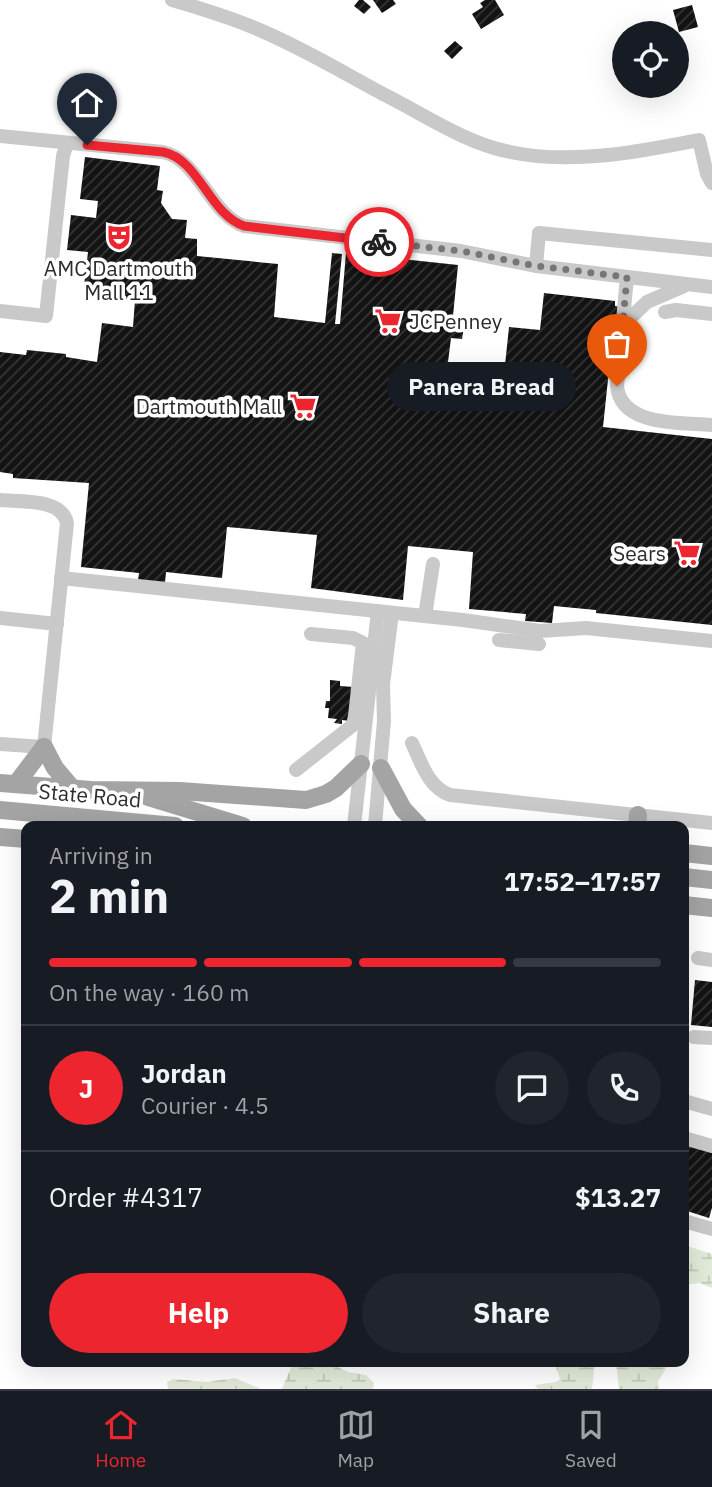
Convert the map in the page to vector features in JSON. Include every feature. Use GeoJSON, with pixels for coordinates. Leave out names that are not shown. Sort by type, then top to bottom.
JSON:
{"type":"FeatureCollection","features":[{"type":"Feature","properties":{"kind":"main road"},"geometry":{"type":"LineString","coordinates":[[8,783],[32,767],[44,747]]}},
{"type":"Feature","properties":{"kind":"main road"},"geometry":{"type":"LineString","coordinates":[[44,747],[55,768],[73,789]]}},
{"type":"Feature","properties":{"kind":"main road"},"geometry":{"type":"LineString","coordinates":[[8,783],[73,789],[180,791],[306,800],[336,788],[361,764]]}},
{"type":"Feature","properties":{"kind":"main road"},"geometry":{"type":"LineString","coordinates":[[381,768],[403,809],[414,821]]}},
{"type":"Feature","properties":{"kind":"main road"},"geometry":{"type":"LineString","coordinates":[[131,791],[227,821]]}},
{"type":"Feature","properties":{"kind":"main road","name":"State Road"},"geometry":{"type":"LineString","coordinates":[[0,810],[120,821]]}},
{"type":"Feature","properties":{"kind":"main road"},"geometry":{"type":"LineString","coordinates":[[0,837],[21,839]]}},
{"type":"Feature","properties":{"kind":"main road"},"geometry":{"type":"LineString","coordinates":[[689,854],[712,856]]}},
{"type":"Feature","properties":{"kind":"main road"},"geometry":{"type":"LineString","coordinates":[[689,878],[712,880]]}},
{"type":"Feature","properties":{"kind":"main road"},"geometry":{"type":"LineString","coordinates":[[689,906],[712,908]]}},
{"type":"Feature","properties":{"kind":"lane"},"geometry":{"type":"LineString","coordinates":[[172,0],[264,32],[457,132],[509,152],[546,156],[604,156],[699,140],[707,174],[712,183]]}},
{"type":"Feature","properties":{"kind":"lane"},"geometry":{"type":"LineString","coordinates":[[0,136],[173,155],[183,162],[230,219],[244,226],[461,251],[536,266],[712,287]]}},
{"type":"Feature","properties":{"kind":"lane"},"geometry":{"type":"LineString","coordinates":[[0,311],[46,316],[63,156],[67,143]]}},
{"type":"Feature","properties":{"kind":"lane"},"geometry":{"type":"LineString","coordinates":[[536,266],[539,233],[712,250]]}},
{"type":"Feature","properties":{"kind":"lane"},"geometry":{"type":"LineString","coordinates":[[627,277],[617,386],[624,404],[639,416],[712,425]]}},
{"type":"Feature","properties":{"kind":"lane"},"geometry":{"type":"LineString","coordinates":[[622,325],[647,302],[689,285]]}},
{"type":"Feature","properties":{"kind":"lane"},"geometry":{"type":"LineString","coordinates":[[666,312],[676,310],[712,314]]}},
{"type":"Feature","properties":{"kind":"lane"},"geometry":{"type":"LineString","coordinates":[[0,500],[60,510],[67,523],[44,747],[0,744]]}},
{"type":"Feature","properties":{"kind":"lane"},"geometry":{"type":"LineString","coordinates":[[425,616],[429,605],[433,564]]}},
{"type":"Feature","properties":{"kind":"lane"},"geometry":{"type":"LineString","coordinates":[[61,578],[425,616],[540,631],[586,628],[712,641]]}},
{"type":"Feature","properties":{"kind":"lane"},"geometry":{"type":"LineString","coordinates":[[355,821],[385,612]]}},
{"type":"Feature","properties":{"kind":"lane"},"geometry":{"type":"LineString","coordinates":[[376,821],[384,721],[385,612]]}},
{"type":"Feature","properties":{"kind":"lane"},"geometry":{"type":"LineString","coordinates":[[0,618],[57,624]]}},
{"type":"Feature","properties":{"kind":"lane"},"geometry":{"type":"LineString","coordinates":[[296,770],[352,725],[357,704],[363,643],[353,638],[311,634]]}},
{"type":"Feature","properties":{"kind":"lane"},"geometry":{"type":"LineString","coordinates":[[499,640],[538,643]]}},
{"type":"Feature","properties":{"kind":"lane"},"geometry":{"type":"LineString","coordinates":[[412,743],[429,779],[450,795],[662,821]]}},
{"type":"Feature","properties":{"kind":"lane"},"geometry":{"type":"LineString","coordinates":[[689,822],[712,823]]}},
{"type":"Feature","properties":{"kind":"lane"},"geometry":{"type":"LineString","coordinates":[[694,1037],[712,1038]]}},
{"type":"Feature","properties":{"kind":"lane"},"geometry":{"type":"LineString","coordinates":[[689,1102],[712,1109]]}},
{"type":"Feature","properties":{"kind":"lane"},"geometry":{"type":"LineString","coordinates":[[689,1139],[712,1146]]}},
{"type":"Feature","properties":{"kind":"lane"},"geometry":{"type":"LineString","coordinates":[[689,1222],[712,1229]]}},
{"type":"Feature","properties":{"kind":"green space"},"geometry":{"type":"Polygon","coordinates":[[[689,1247],[712,1254],[712,1288],[699,1283],[689,1284],[689,1247]]]}},
{"type":"Feature","properties":{"kind":"green space"},"geometry":{"type":"Polygon","coordinates":[[[291,1367],[338,1367],[366,1375],[374,1383],[373,1389],[282,1389],[291,1367]]]}},
{"type":"Feature","properties":{"kind":"green space"},"geometry":{"type":"Polygon","coordinates":[[[556,1367],[594,1367],[592,1389],[538,1389],[535,1385],[560,1379],[556,1367]]]}},
{"type":"Feature","properties":{"kind":"green space"},"geometry":{"type":"Polygon","coordinates":[[[617,1367],[667,1367],[658,1381],[659,1389],[619,1389],[617,1367]]]}},
{"type":"Feature","properties":{"kind":"green space"},"geometry":{"type":"Polygon","coordinates":[[[235,1378],[261,1389],[168,1389],[167,1382],[173,1379],[207,1382],[235,1378]]]}},
{"type":"Feature","properties":{"kind":"building"},"geometry":{"type":"Polygon","coordinates":[[[359,0],[371,7],[364,14],[354,6],[359,0]]]}},
{"type":"Feature","properties":{"kind":"building"},"geometry":{"type":"Polygon","coordinates":[[[373,0],[393,0],[396,4],[382,13],[373,0]]]}},
{"type":"Feature","properties":{"kind":"building"},"geometry":{"type":"Polygon","coordinates":[[[495,0],[504,15],[481,29],[472,14],[483,7],[480,3],[495,0]]]}},
{"type":"Feature","properties":{"kind":"building"},"geometry":{"type":"Polygon","coordinates":[[[692,5],[698,27],[689,29],[689,21],[676,21],[673,10],[692,5]]]}},
{"type":"Feature","properties":{"kind":"building"},"geometry":{"type":"Polygon","coordinates":[[[455,41],[463,48],[452,59],[444,51],[455,41]]]}},
{"type":"Feature","properties":{"kind":"building","name":"Dartmouth Mall"},"geometry":{"type":"Polygon","coordinates":[[[85,157],[160,166],[157,190],[163,191],[161,203],[172,219],[187,220],[185,238],[197,239],[197,256],[278,264],[274,317],[325,323],[332,253],[342,254],[335,324],[340,324],[346,253],[458,265],[452,326],[464,327],[462,339],[451,338],[446,378],[503,384],[509,327],[540,330],[544,293],[615,301],[615,306],[622,307],[618,352],[611,351],[603,427],[712,439],[712,625],[554,606],[552,623],[525,621],[526,614],[469,609],[473,552],[408,546],[403,600],[311,588],[317,535],[227,527],[222,578],[166,572],[165,583],[138,580],[139,573],[81,567],[89,483],[13,478],[13,474],[0,472],[0,352],[26,355],[27,350],[66,354],[66,357],[97,362],[102,323],[133,327],[135,300],[83,294],[88,252],[67,250],[71,215],[96,218],[98,201],[80,199],[85,157]]]}},
{"type":"Feature","properties":{"kind":"building"},"geometry":{"type":"Polygon","coordinates":[[[330,680],[340,681],[340,686],[354,687],[350,721],[334,723],[337,719],[328,718],[329,708],[325,708],[326,701],[330,701],[330,680]]]}},
{"type":"Feature","properties":{"kind":"building"},"geometry":{"type":"Polygon","coordinates":[[[695,980],[712,982],[712,1027],[691,1025],[695,980]]]}},
{"type":"Feature","properties":{"kind":"building"},"geometry":{"type":"Polygon","coordinates":[[[689,1145],[712,1152],[712,1208],[709,1218],[689,1212],[689,1145]]]}},
{"type":"Feature","properties":{"kind":"way so far"},"geometry":{"type":"LineString","coordinates":[[379,242],[461,251],[536,266],[627,277],[617,386]]}},
{"type":"Feature","properties":{"kind":"place","name":"AMC Dartmouth Mall 11"},"geometry":{"type":"Point","coordinates":[119,237]}},
{"type":"Feature","properties":{"kind":"place","name":"JCPenney"},"geometry":{"type":"Point","coordinates":[388,321]}},
{"type":"Feature","properties":{"kind":"place","name":"Panera Bread"},"geometry":{"type":"Point","coordinates":[617,386]}},
{"type":"Feature","properties":{"kind":"place","name":"Dartmouth Mall"},"geometry":{"type":"Point","coordinates":[303,406]}},
{"type":"Feature","properties":{"kind":"place","name":"Sears"},"geometry":{"type":"Point","coordinates":[687,553]}},
{"type":"Feature","properties":{"kind":"route"},"geometry":{"type":"LineString","coordinates":[[87,145],[173,155],[183,162],[230,219],[244,226],[379,242]]}}]}
